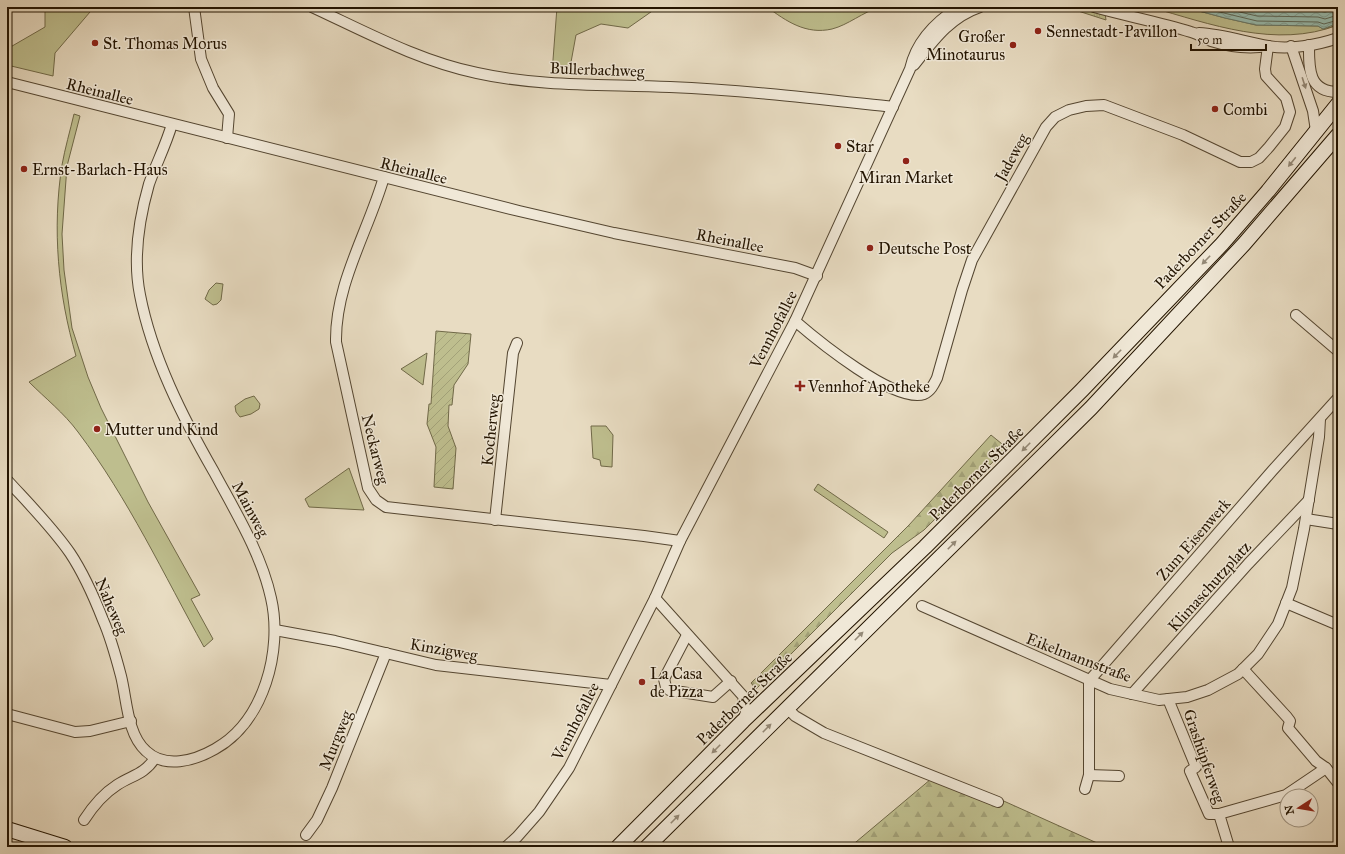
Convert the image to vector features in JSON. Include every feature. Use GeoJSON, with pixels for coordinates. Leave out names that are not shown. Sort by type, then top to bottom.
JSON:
{"type":"FeatureCollection","features":[{"type":"Feature","properties":{"kind":"main road","name":"Paderborner Straße"},"geometry":{"type":"LineString","coordinates":[[618,847],[743,721],[925,547],[1082,390],[1222,244],[1268,191],[1338,104]]}},
{"type":"Feature","properties":{"kind":"main road"},"geometry":{"type":"LineString","coordinates":[[647,847],[1091,408],[1244,244],[1338,135]]}},
{"type":"Feature","properties":{"kind":"main road"},"geometry":{"type":"LineString","coordinates":[[7,829],[65,847]]}},
{"type":"Feature","properties":{"kind":"street"},"geometry":{"type":"LineString","coordinates":[[194,7],[201,59],[213,88],[229,114],[227,138]]}},
{"type":"Feature","properties":{"kind":"street","name":"Bullerbachweg"},"geometry":{"type":"LineString","coordinates":[[312,7],[415,54],[458,69],[503,78],[557,83],[670,87],[740,92],[893,107]]}},
{"type":"Feature","properties":{"kind":"street"},"geometry":{"type":"LineString","coordinates":[[910,70],[913,56],[923,40],[935,25],[959,7]]}},
{"type":"Feature","properties":{"kind":"street"},"geometry":{"type":"LineString","coordinates":[[910,70],[940,32],[951,22],[980,7]]}},
{"type":"Feature","properties":{"kind":"street"},"geometry":{"type":"LineString","coordinates":[[1094,7],[1132,15],[1193,32],[1211,41],[1250,49],[1268,46],[1309,45],[1338,38]]}},
{"type":"Feature","properties":{"kind":"street"},"geometry":{"type":"LineString","coordinates":[[1116,7],[1132,15]]}},
{"type":"Feature","properties":{"kind":"street"},"geometry":{"type":"LineString","coordinates":[[1309,45],[1310,70],[1315,83],[1327,92],[1338,92]]}},
{"type":"Feature","properties":{"kind":"street","name":"Jadeweg"},"geometry":{"type":"LineString","coordinates":[[795,321],[833,352],[869,376],[902,392],[916,395],[925,394],[931,390],[937,378],[972,260],[1046,127],[1055,117],[1070,110],[1086,106],[1104,105],[1183,135],[1240,162],[1251,162],[1259,158],[1285,127],[1290,112],[1286,98],[1266,76],[1265,69],[1268,46]]}},
{"type":"Feature","properties":{"kind":"street"},"geometry":{"type":"LineString","coordinates":[[1291,46],[1313,111],[1316,131]]}},
{"type":"Feature","properties":{"kind":"street","name":"Vennhofallee"},"geometry":{"type":"LineString","coordinates":[[506,847],[517,838],[539,812],[569,768],[655,598],[680,541],[817,276],[910,70]]}},
{"type":"Feature","properties":{"kind":"street","name":"Rheinallee"},"geometry":{"type":"LineString","coordinates":[[7,82],[384,178],[607,231],[795,268],[817,276]]}},
{"type":"Feature","properties":{"kind":"street","name":"Mainweg"},"geometry":{"type":"LineString","coordinates":[[155,758],[172,762],[189,760],[218,748],[233,735],[256,708],[264,692],[271,666],[274,630],[272,601],[262,566],[239,516],[211,468],[166,376],[147,327],[139,294],[137,271],[141,220],[150,184],[172,124]]}},
{"type":"Feature","properties":{"kind":"street","name":"Neckarweg"},"geometry":{"type":"LineString","coordinates":[[384,178],[344,286],[338,309],[336,330],[336,342],[368,488],[376,500],[386,507],[680,541]]}},
{"type":"Feature","properties":{"kind":"street"},"geometry":{"type":"LineString","coordinates":[[1296,315],[1338,351]]}},
{"type":"Feature","properties":{"kind":"street","name":"Kocherweg"},"geometry":{"type":"LineString","coordinates":[[495,520],[512,354],[517,343]]}},
{"type":"Feature","properties":{"kind":"street"},"geometry":{"type":"LineString","coordinates":[[1320,419],[1338,398]]}},
{"type":"Feature","properties":{"kind":"street","name":"Eikelmannstraße"},"geometry":{"type":"LineString","coordinates":[[922,606],[1110,689],[1159,700],[1187,697],[1208,690],[1238,674],[1258,654],[1274,630],[1286,603],[1292,588],[1306,519],[1319,437],[1320,419]]}},
{"type":"Feature","properties":{"kind":"street","name":"Zum Eisenwerk"},"geometry":{"type":"LineString","coordinates":[[1090,681],[1320,419]]}},
{"type":"Feature","properties":{"kind":"street","name":"Naheweg"},"geometry":{"type":"LineString","coordinates":[[7,480],[68,550],[82,573],[112,644],[131,720],[132,730],[140,745],[155,758]]}},
{"type":"Feature","properties":{"kind":"street","name":"Klimaschutzplatz"},"geometry":{"type":"LineString","coordinates":[[1132,694],[1248,564],[1309,500]]}},
{"type":"Feature","properties":{"kind":"street"},"geometry":{"type":"LineString","coordinates":[[1306,519],[1338,524]]}},
{"type":"Feature","properties":{"kind":"street"},"geometry":{"type":"LineString","coordinates":[[655,598],[743,696],[746,712],[743,721]]}},
{"type":"Feature","properties":{"kind":"street"},"geometry":{"type":"LineString","coordinates":[[1286,603],[1338,625]]}},
{"type":"Feature","properties":{"kind":"street","name":"Kinzigweg"},"geometry":{"type":"LineString","coordinates":[[274,630],[335,641],[436,665],[611,685]]}},
{"type":"Feature","properties":{"kind":"street"},"geometry":{"type":"LineString","coordinates":[[687,635],[664,679],[666,687],[669,690],[713,696],[731,682]]}},
{"type":"Feature","properties":{"kind":"street","name":"Murgweg"},"geometry":{"type":"LineString","coordinates":[[306,835],[317,820],[332,788],[386,653]]}},
{"type":"Feature","properties":{"kind":"street"},"geometry":{"type":"LineString","coordinates":[[1243,669],[1287,717],[1290,721],[1288,728],[1316,761],[1326,768],[1338,783]]}},
{"type":"Feature","properties":{"kind":"street"},"geometry":{"type":"LineString","coordinates":[[1086,789],[1089,775],[1090,681]]}},
{"type":"Feature","properties":{"kind":"street","name":"Grashüpferweg"},"geometry":{"type":"LineString","coordinates":[[1168,699],[1196,767],[1190,771],[1209,814],[1219,814],[1286,796],[1326,768]]}},
{"type":"Feature","properties":{"kind":"street"},"geometry":{"type":"LineString","coordinates":[[787,708],[795,716],[824,733],[998,802]]}},
{"type":"Feature","properties":{"kind":"street"},"geometry":{"type":"LineString","coordinates":[[7,714],[76,732],[90,731],[131,720]]}},
{"type":"Feature","properties":{"kind":"street"},"geometry":{"type":"LineString","coordinates":[[84,820],[96,804],[109,791],[118,784],[149,768],[155,758]]}},
{"type":"Feature","properties":{"kind":"street"},"geometry":{"type":"LineString","coordinates":[[1089,775],[1119,776]]}},
{"type":"Feature","properties":{"kind":"street","name":"Grashüpferweg"},"geometry":{"type":"LineString","coordinates":[[1219,814],[1229,847]]}},
{"type":"Feature","properties":{"kind":"green space"},"geometry":{"type":"Polygon","coordinates":[[[45,7],[90,7],[90,12],[55,53],[53,76],[7,65],[7,49],[45,27],[45,7]]]}},
{"type":"Feature","properties":{"kind":"green space"},"geometry":{"type":"Polygon","coordinates":[[[557,7],[658,7],[628,28],[601,24],[576,35],[569,73],[552,73],[557,7]]]}},
{"type":"Feature","properties":{"kind":"green space"},"geometry":{"type":"Polygon","coordinates":[[[767,7],[880,7],[838,27],[832,29],[814,30],[797,26],[767,7]]]}},
{"type":"Feature","properties":{"kind":"green space"},"geometry":{"type":"Polygon","coordinates":[[[1076,7],[1105,13],[1106,20],[1075,10],[1076,7]]]}},
{"type":"Feature","properties":{"kind":"green space"},"geometry":{"type":"Polygon","coordinates":[[[1150,7],[1184,7],[1256,25],[1318,26],[1323,29],[1338,25],[1315,32],[1291,35],[1267,34],[1220,26],[1150,7]]]}},
{"type":"Feature","properties":{"kind":"green space"},"geometry":{"type":"Polygon","coordinates":[[[74,114],[80,116],[67,166],[62,234],[64,270],[72,328],[88,377],[101,408],[148,502],[200,595],[191,599],[213,639],[204,647],[145,537],[96,457],[67,418],[29,382],[76,356],[61,285],[57,237],[57,213],[62,165],[74,114]]]}},
{"type":"Feature","properties":{"kind":"green space"},"geometry":{"type":"Polygon","coordinates":[[[216,283],[223,284],[221,300],[217,304],[213,305],[205,299],[209,290],[216,283]]]}},
{"type":"Feature","properties":{"kind":"green space"},"geometry":{"type":"Polygon","coordinates":[[[436,331],[471,334],[468,364],[454,385],[452,405],[449,405],[448,426],[456,448],[453,489],[434,487],[436,447],[427,424],[429,404],[431,404],[436,331]]]}},
{"type":"Feature","properties":{"kind":"green space"},"geometry":{"type":"Polygon","coordinates":[[[427,353],[423,385],[401,369],[427,353]]]}},
{"type":"Feature","properties":{"kind":"green space"},"geometry":{"type":"Polygon","coordinates":[[[254,396],[260,404],[259,409],[251,414],[240,417],[236,412],[235,406],[245,399],[254,396]]]}},
{"type":"Feature","properties":{"kind":"green space"},"geometry":{"type":"Polygon","coordinates":[[[591,426],[606,426],[613,435],[612,467],[601,466],[600,460],[593,458],[591,426]]]}},
{"type":"Feature","properties":{"kind":"green space"},"geometry":{"type":"Polygon","coordinates":[[[991,435],[1007,448],[924,530],[892,553],[756,689],[751,683],[909,525],[991,435]]]}},
{"type":"Feature","properties":{"kind":"green space"},"geometry":{"type":"Polygon","coordinates":[[[349,468],[364,510],[309,507],[305,499],[349,468]]]}},
{"type":"Feature","properties":{"kind":"green space"},"geometry":{"type":"Polygon","coordinates":[[[818,484],[888,532],[884,538],[814,490],[818,484]]]}},
{"type":"Feature","properties":{"kind":"green space"},"geometry":{"type":"Polygon","coordinates":[[[931,779],[977,789],[1106,847],[850,847],[931,779]]]}},
{"type":"Feature","properties":{"kind":"water"},"geometry":{"type":"Polygon","coordinates":[[[1184,7],[1338,7],[1338,23],[1323,29],[1318,26],[1256,25],[1184,7]]]}},
{"type":"Feature","properties":{"kind":"place","name":"Sennestadt-Pavillon"},"geometry":{"type":"Point","coordinates":[1038,31]}},
{"type":"Feature","properties":{"kind":"place","name":"St. Thomas Morus"},"geometry":{"type":"Point","coordinates":[95,43]}},
{"type":"Feature","properties":{"kind":"place","name":"Großer Minotaurus"},"geometry":{"type":"Point","coordinates":[1013,45]}},
{"type":"Feature","properties":{"kind":"place","name":"Combi"},"geometry":{"type":"Point","coordinates":[1215,109]}},
{"type":"Feature","properties":{"kind":"place","name":"Star"},"geometry":{"type":"Point","coordinates":[838,146]}},
{"type":"Feature","properties":{"kind":"place","name":"Miran Market"},"geometry":{"type":"Point","coordinates":[906,161]}},
{"type":"Feature","properties":{"kind":"place","name":"Ernst-Barlach-Haus"},"geometry":{"type":"Point","coordinates":[24,169]}},
{"type":"Feature","properties":{"kind":"place","name":"Deutsche Post"},"geometry":{"type":"Point","coordinates":[870,248]}},
{"type":"Feature","properties":{"kind":"place","name":"Vennhof Apotheke"},"geometry":{"type":"Point","coordinates":[800,386]}},
{"type":"Feature","properties":{"kind":"place","name":"Mutter und Kind"},"geometry":{"type":"Point","coordinates":[97,429]}},
{"type":"Feature","properties":{"kind":"place","name":"La Casa de Pizza"},"geometry":{"type":"Point","coordinates":[642,682]}}]}
